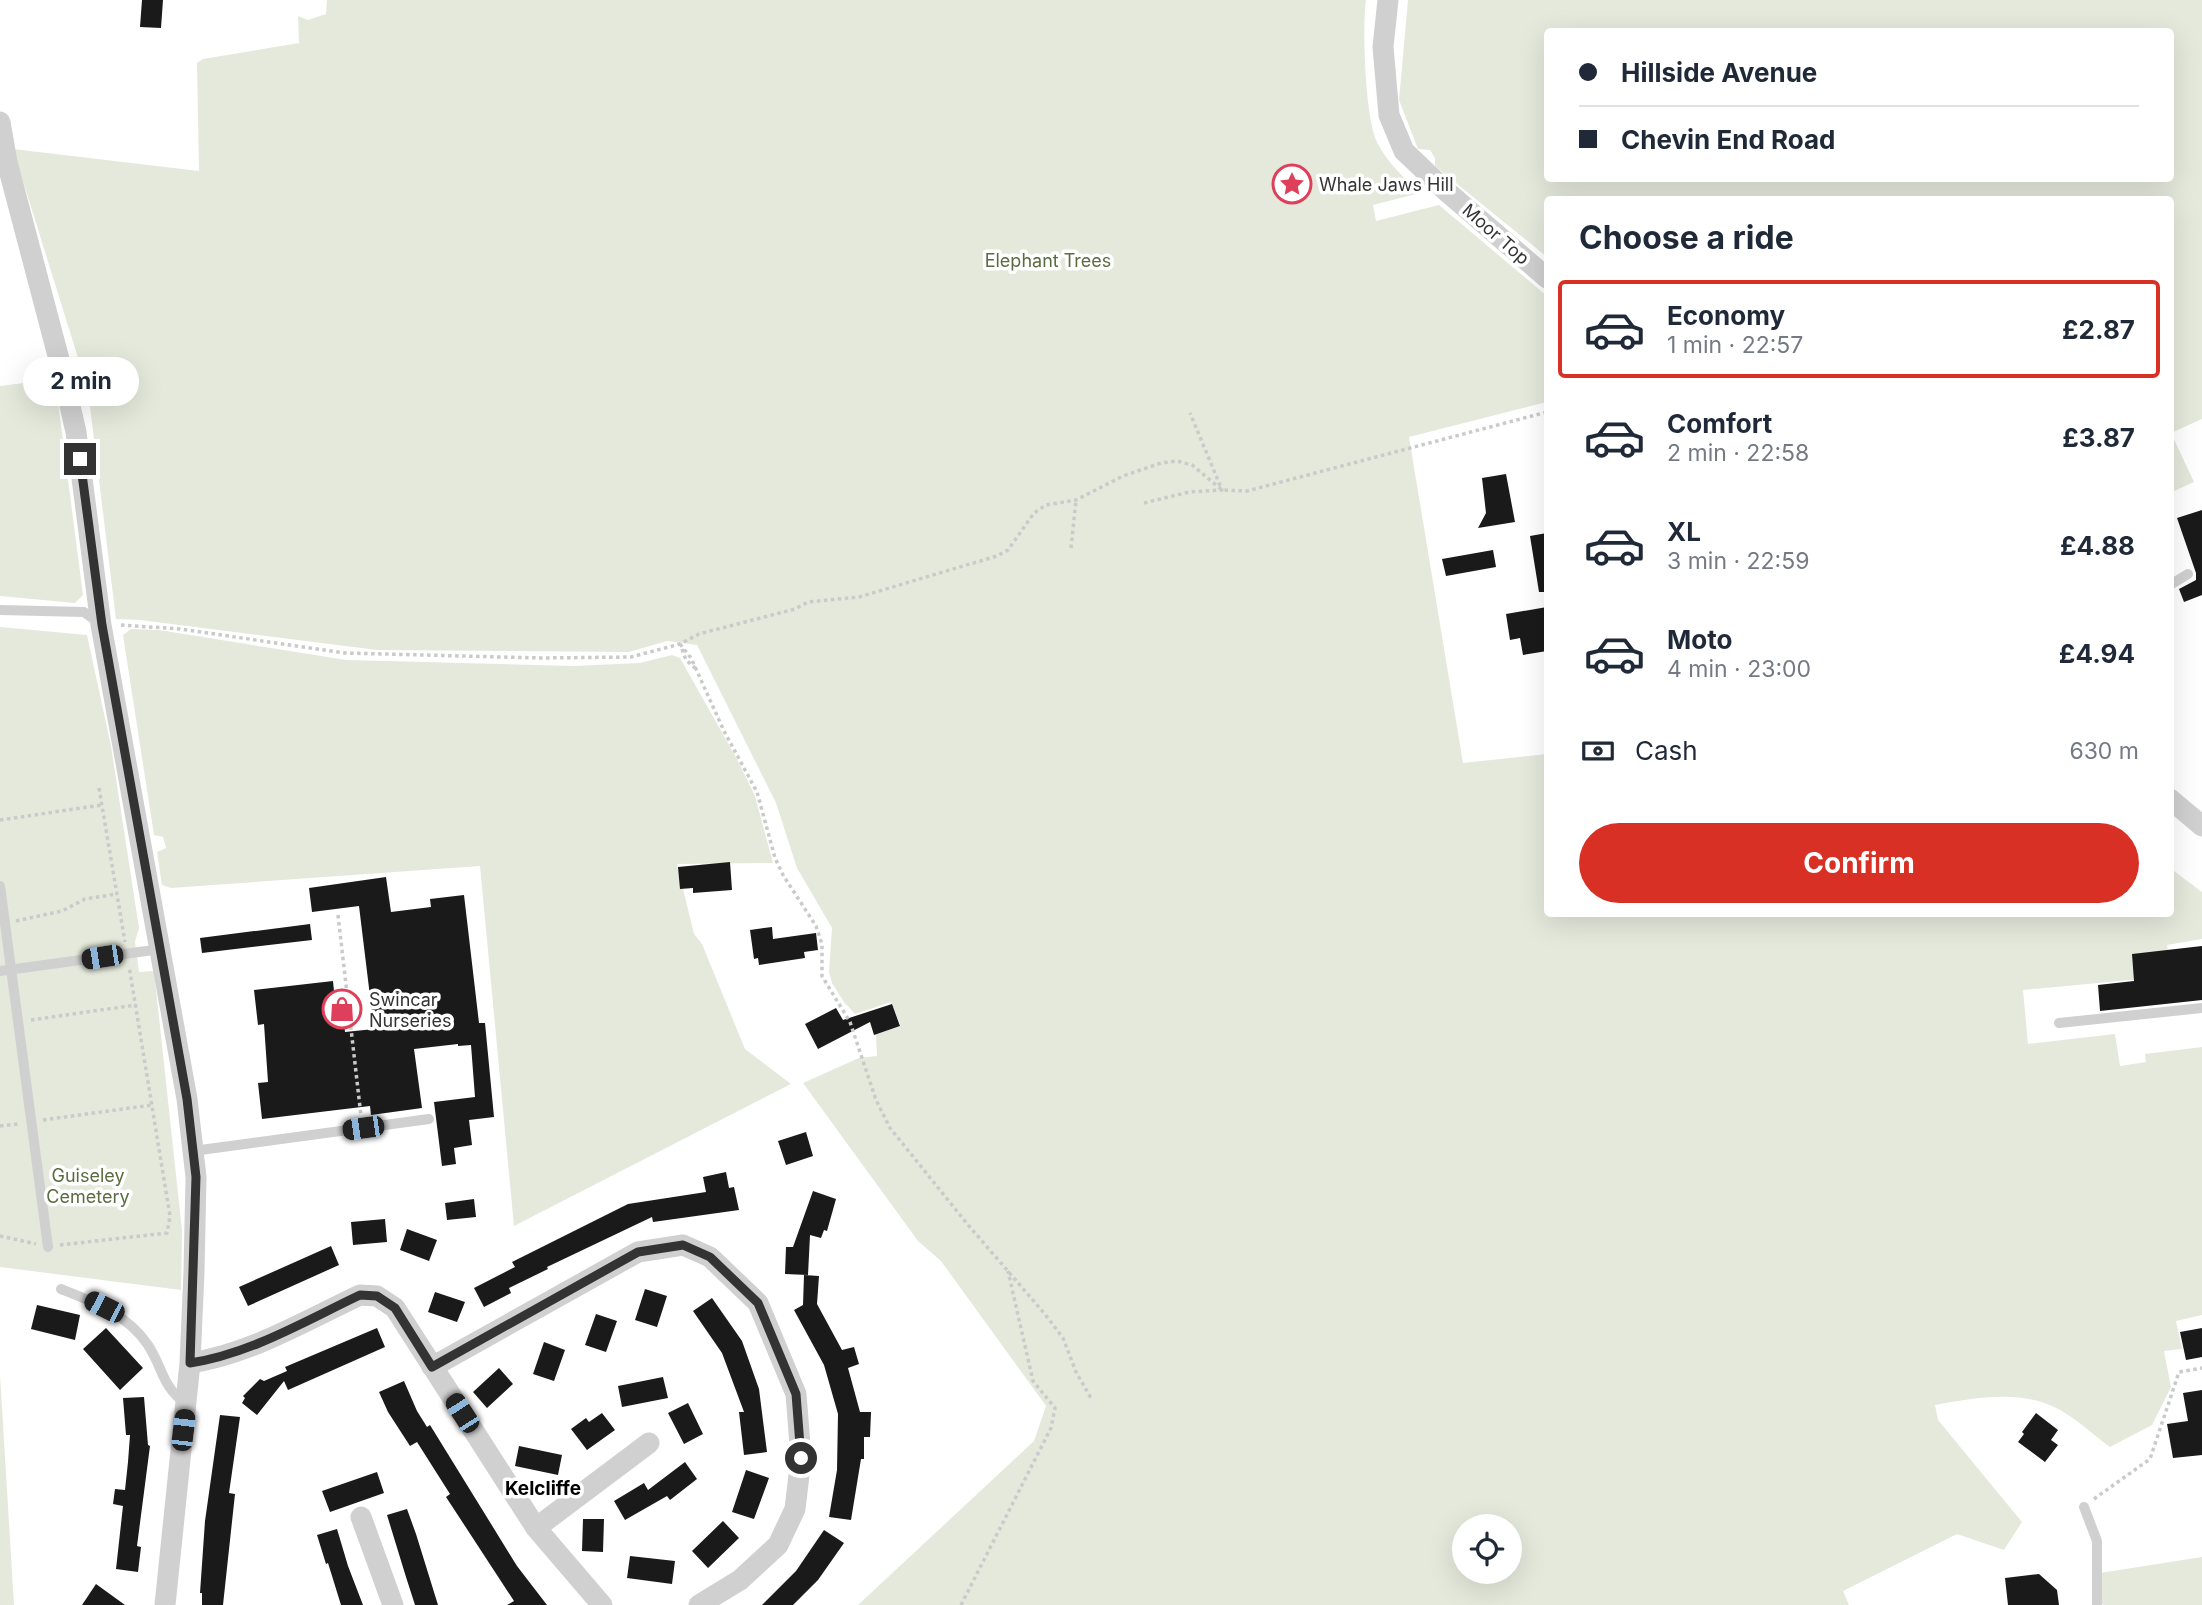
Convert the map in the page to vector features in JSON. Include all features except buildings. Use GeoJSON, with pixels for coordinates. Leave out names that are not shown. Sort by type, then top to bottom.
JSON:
{"type":"FeatureCollection","features":[{"type":"Feature","properties":{"kind":"street","name":"Moor Top"},"geometry":{"type":"LineString","coordinates":[[1388,0],[1382,47],[1389,116],[1404,151],[1444,190],[1544,275]]}},
{"type":"Feature","properties":{"kind":"street"},"geometry":{"type":"LineString","coordinates":[[0,122],[7,162],[76,432],[102,625],[187,1099],[196,1177],[190,1363],[165,1605]]}},
{"type":"Feature","properties":{"kind":"street"},"geometry":{"type":"LineString","coordinates":[[2174,802],[2202,826]]}},
{"type":"Feature","properties":{"kind":"street"},"geometry":{"type":"LineString","coordinates":[[432,1367],[638,1252],[683,1245],[710,1257],[758,1303],[796,1394],[801,1458],[795,1509],[778,1545],[740,1580],[699,1605]]}},
{"type":"Feature","properties":{"kind":"street"},"geometry":{"type":"LineString","coordinates":[[190,1363],[215,1360],[244,1350],[360,1295],[377,1296],[395,1308],[536,1528],[602,1605]]}},
{"type":"Feature","properties":{"kind":"street"},"geometry":{"type":"LineString","coordinates":[[536,1528],[649,1443]]}},
{"type":"Feature","properties":{"kind":"street"},"geometry":{"type":"LineString","coordinates":[[361,1517],[393,1605]]}},
{"type":"Feature","properties":{"kind":"lane"},"geometry":{"type":"LineString","coordinates":[[2174,583],[2188,574]]}},
{"type":"Feature","properties":{"kind":"lane"},"geometry":{"type":"LineString","coordinates":[[0,610],[83,612],[102,625]]}},
{"type":"Feature","properties":{"kind":"lane"},"geometry":{"type":"LineString","coordinates":[[0,886],[5,971],[18,1021],[48,1247]]}},
{"type":"Feature","properties":{"kind":"lane"},"geometry":{"type":"LineString","coordinates":[[5,971],[161,948]]}},
{"type":"Feature","properties":{"kind":"lane"},"geometry":{"type":"LineString","coordinates":[[2059,1023],[2202,1008]]}},
{"type":"Feature","properties":{"kind":"lane"},"geometry":{"type":"LineString","coordinates":[[193,1151],[429,1119]]}},
{"type":"Feature","properties":{"kind":"lane"},"geometry":{"type":"LineString","coordinates":[[61,1289],[119,1315],[147,1344],[170,1393],[186,1404]]}},
{"type":"Feature","properties":{"kind":"lane"},"geometry":{"type":"LineString","coordinates":[[2084,1507],[2097,1541],[2097,1605]]}},
{"type":"Feature","properties":{"kind":"path"},"geometry":{"type":"LineString","coordinates":[[1144,503],[1189,492],[1247,491],[1544,413]]}},
{"type":"Feature","properties":{"kind":"path"},"geometry":{"type":"LineString","coordinates":[[1190,414],[1222,490]]}},
{"type":"Feature","properties":{"kind":"path"},"geometry":{"type":"LineString","coordinates":[[102,625],[144,625],[345,653],[541,658],[631,657],[680,644],[699,634],[795,609],[808,602],[859,597],[997,556],[1008,550],[1034,513],[1046,505],[1076,500],[1086,492],[1161,463],[1177,461],[1192,465],[1222,490]]}},
{"type":"Feature","properties":{"kind":"path"},"geometry":{"type":"LineString","coordinates":[[1071,548],[1076,500]]}},
{"type":"Feature","properties":{"kind":"path"},"geometry":{"type":"LineString","coordinates":[[680,644],[698,671],[724,731],[757,792],[775,859],[794,896],[816,926],[822,944],[822,976],[850,1023],[876,1100],[890,1128],[1063,1338],[1076,1372],[1092,1400]]}},
{"type":"Feature","properties":{"kind":"path"},"geometry":{"type":"LineString","coordinates":[[0,1236],[48,1247],[167,1233],[170,1216],[99,788]]}},
{"type":"Feature","properties":{"kind":"path"},"geometry":{"type":"LineString","coordinates":[[0,820],[102,805]]}},
{"type":"Feature","properties":{"kind":"path"},"geometry":{"type":"LineString","coordinates":[[4,923],[62,911],[85,899],[117,894]]}},
{"type":"Feature","properties":{"kind":"path"},"geometry":{"type":"LineString","coordinates":[[338,915],[363,1128]]}},
{"type":"Feature","properties":{"kind":"path"},"geometry":{"type":"LineString","coordinates":[[18,1021],[136,1005]]}},
{"type":"Feature","properties":{"kind":"path"},"geometry":{"type":"LineString","coordinates":[[0,1126],[152,1105]]}},
{"type":"Feature","properties":{"kind":"path"},"geometry":{"type":"LineString","coordinates":[[961,1605],[1051,1428],[1055,1408],[1033,1381],[1008,1269]]}},
{"type":"Feature","properties":{"kind":"path"},"geometry":{"type":"LineString","coordinates":[[2084,1507],[2150,1459],[2179,1372],[2202,1368]]}},
{"type":"Feature","properties":{"kind":"green space","name":"Elephant Trees"},"geometry":{"type":"Polygon","coordinates":[[[327,0],[1366,0],[1366,73],[1374,133],[1387,158],[1420,193],[1373,205],[1376,221],[1439,205],[1544,293],[1544,403],[1409,437],[1463,763],[1544,754],[1544,917],[2174,917],[2174,871],[2202,892],[2202,939],[2167,945],[2172,976],[2023,990],[2028,1044],[2115,1034],[2120,1066],[2146,1062],[2145,1054],[2202,1047],[2202,1315],[2176,1321],[2182,1349],[2164,1351],[2171,1387],[2152,1425],[2110,1447],[2067,1414],[2038,1401],[1994,1397],[1935,1405],[1938,1420],[2022,1522],[2004,1550],[1957,1534],[1843,1591],[1849,1605],[858,1605],[1034,1441],[1046,1406],[941,1261],[918,1241],[803,1083],[859,1058],[877,1056],[876,1034],[901,1026],[891,1002],[855,1014],[832,983],[829,972],[832,928],[797,868],[776,803],[697,645],[667,641],[629,652],[377,650],[116,619],[88,390],[13,149],[199,171],[197,63],[203,59],[299,43],[298,16],[308,20],[326,14],[327,0]]]}},
{"type":"Feature","properties":{"kind":"green space"},"geometry":{"type":"Polygon","coordinates":[[[1408,0],[2202,0],[2202,419],[2174,432],[2174,196],[1544,196],[1544,255],[1435,166],[1435,158],[1430,150],[1418,149],[1399,100],[1408,0]]]}},
{"type":"Feature","properties":{"kind":"green space"},"geometry":{"type":"Polygon","coordinates":[[[55,379],[83,595],[75,603],[0,596],[0,386],[55,379]]]}},
{"type":"Feature","properties":{"kind":"green space"},"geometry":{"type":"Polygon","coordinates":[[[2174,439],[2194,482],[2174,491],[2174,439]]]}},
{"type":"Feature","properties":{"kind":"green space","name":"Guiseley Cemetery"},"geometry":{"type":"Polygon","coordinates":[[[0,627],[87,635],[111,746],[139,928],[135,942],[139,972],[154,971],[182,1230],[181,1290],[0,1267],[0,627]]]}},
{"type":"Feature","properties":{"kind":"green space"},"geometry":{"type":"Polygon","coordinates":[[[131,629],[159,630],[346,660],[573,666],[640,663],[672,655],[680,658],[755,796],[773,863],[677,864],[694,934],[702,944],[745,1049],[791,1084],[514,1226],[480,866],[171,888],[162,885],[157,852],[166,848],[163,837],[154,835],[123,635],[131,629]]]}},
{"type":"Feature","properties":{"kind":"green space"},"geometry":{"type":"Polygon","coordinates":[[[0,1375],[14,1605],[0,1605],[0,1375]]]}},
{"type":"Feature","properties":{"kind":"green space"},"geometry":{"type":"Polygon","coordinates":[[[2202,1557],[2202,1605],[2103,1605],[2098,1594],[2100,1573],[2202,1557]]]}},
{"type":"Feature","properties":{"kind":"place","name":"Whale Jaws Hill"},"geometry":{"type":"Point","coordinates":[1292,184]}},
{"type":"Feature","properties":{"kind":"place","name":"Swincar Nurseries"},"geometry":{"type":"Point","coordinates":[342,1009]}},
{"type":"Feature","properties":{"kind":"district","name":"Kelcliffe"},"geometry":{"type":"Point","coordinates":[543,1488]}},
{"type":"Feature","properties":{"kind":"route"},"geometry":{"type":"LineString","coordinates":[[80,459],[102,625],[187,1099],[196,1177],[190,1363],[215,1360],[244,1350],[360,1295],[377,1296],[395,1308],[432,1367],[638,1252],[683,1245],[710,1257],[758,1303],[796,1394],[801,1458]]}}]}
